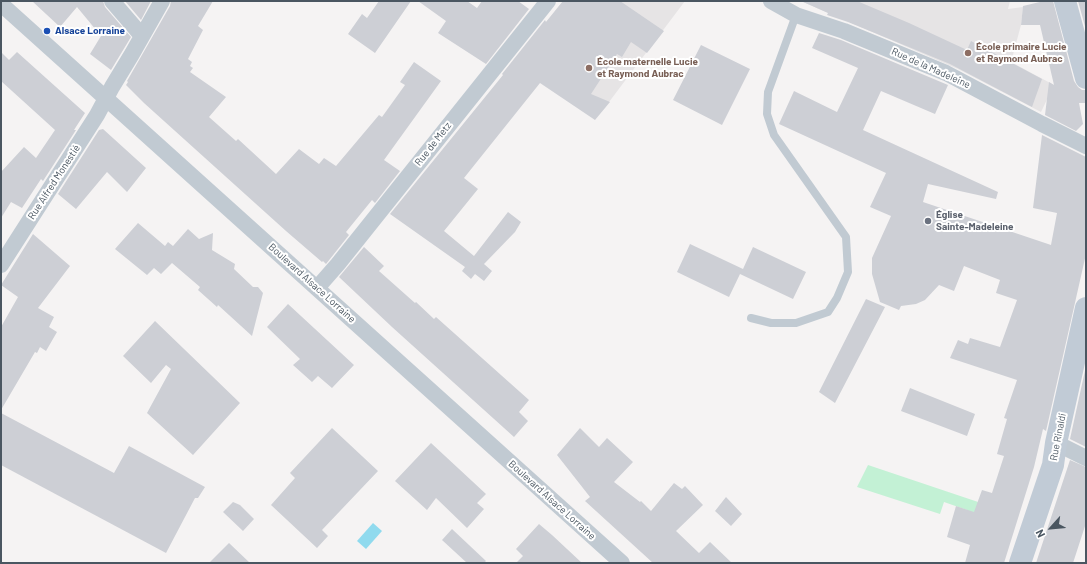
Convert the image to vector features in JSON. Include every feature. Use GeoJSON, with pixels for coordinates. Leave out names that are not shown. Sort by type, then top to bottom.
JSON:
{"type":"FeatureCollection","features":[{"type":"Feature","properties":{"kind":"street"},"geometry":{"type":"LineString","coordinates":[[112,1],[142,36]]}},
{"type":"Feature","properties":{"kind":"street","name":"Rue Alfred Monestié"},"geometry":{"type":"LineString","coordinates":[[1,265],[93,120],[162,1]]}},
{"type":"Feature","properties":{"kind":"street","name":"Rue de Metz"},"geometry":{"type":"LineString","coordinates":[[317,288],[338,264],[548,1]]}},
{"type":"Feature","properties":{"kind":"street","name":"Rue de la Madeleine"},"geometry":{"type":"LineString","coordinates":[[771,1],[796,15],[844,31],[946,73],[1086,146]]}},
{"type":"Feature","properties":{"kind":"street"},"geometry":{"type":"LineString","coordinates":[[1065,1],[1086,78]]}},
{"type":"Feature","properties":{"kind":"street","name":"Boulevard Alsace Lorraine"},"geometry":{"type":"LineString","coordinates":[[1,4],[622,563]]}},
{"type":"Feature","properties":{"kind":"street","name":"Rue Rinaldi"},"geometry":{"type":"LineString","coordinates":[[1020,563],[1053,465],[1056,443],[1086,308]]}},
{"type":"Feature","properties":{"kind":"street"},"geometry":{"type":"LineString","coordinates":[[1056,443],[1086,458]]}},
{"type":"Feature","properties":{"kind":"lane"},"geometry":{"type":"LineString","coordinates":[[751,318],[771,323],[796,323],[828,312],[838,298],[848,272],[846,237],[774,135],[766,114],[768,92],[796,15]]}},
{"type":"Feature","properties":{"kind":"shaded area","name":"École maternelle Lucie et Raymond Aubrac"},"geometry":{"type":"Polygon","coordinates":[[[563,1],[685,1],[603,110],[521,53],[563,1]]]}},
{"type":"Feature","properties":{"kind":"shaded area","name":"École primaire Lucie et Raymond Aubrac"},"geometry":{"type":"Polygon","coordinates":[[[803,1],[1010,1],[1008,9],[1023,7],[1021,25],[1011,62],[1054,85],[1041,112],[958,69],[803,1]]]}},
{"type":"Feature","properties":{"kind":"green space"},"geometry":{"type":"Polygon","coordinates":[[[868,465],[990,506],[983,528],[967,510],[944,502],[940,514],[857,487],[868,465]]]}},
{"type":"Feature","properties":{"kind":"water"},"geometry":{"type":"Polygon","coordinates":[[[373,523],[382,531],[366,549],[357,541],[373,523]]]}},
{"type":"Feature","properties":{"kind":"building"},"geometry":{"type":"Polygon","coordinates":[[[32,1],[103,1],[105,7],[131,37],[111,70],[90,54],[101,36],[77,7],[60,27],[32,1]]]}},
{"type":"Feature","properties":{"kind":"building"},"geometry":{"type":"Polygon","coordinates":[[[125,1],[151,1],[141,20],[125,1]]]}},
{"type":"Feature","properties":{"kind":"building"},"geometry":{"type":"Polygon","coordinates":[[[171,1],[213,1],[198,26],[203,30],[188,59],[192,62],[190,66],[193,68],[190,72],[226,97],[209,117],[236,141],[238,139],[276,174],[299,149],[319,164],[324,158],[336,166],[379,115],[382,117],[405,85],[400,82],[414,62],[441,81],[384,160],[400,171],[375,203],[372,200],[346,232],[349,235],[326,264],[286,231],[126,85],[170,6],[171,1]]]}},
{"type":"Feature","properties":{"kind":"building"},"geometry":{"type":"Polygon","coordinates":[[[379,1],[411,1],[375,53],[348,34],[362,14],[367,18],[379,1]]]}},
{"type":"Feature","properties":{"kind":"building"},"geometry":{"type":"Polygon","coordinates":[[[418,1],[467,1],[477,8],[482,1],[518,1],[529,9],[486,64],[438,33],[446,21],[418,1]]]}},
{"type":"Feature","properties":{"kind":"building"},"geometry":{"type":"Polygon","coordinates":[[[563,1],[620,1],[664,31],[647,53],[631,42],[622,57],[617,54],[591,94],[610,102],[595,120],[540,83],[464,178],[478,189],[444,231],[474,256],[508,212],[521,222],[515,232],[484,264],[492,271],[484,281],[475,274],[471,279],[462,271],[465,267],[390,214],[503,75],[502,74],[545,20],[546,22],[563,1]]]}},
{"type":"Feature","properties":{"kind":"building"},"geometry":{"type":"Polygon","coordinates":[[[801,1],[857,1],[967,50],[971,41],[1042,79],[1032,107],[950,64],[848,22],[827,15],[828,13],[801,1]]]}},
{"type":"Feature","properties":{"kind":"building"},"geometry":{"type":"Polygon","coordinates":[[[1044,1],[1053,1],[1074,81],[1082,90],[1086,90],[1086,103],[1079,103],[1083,124],[1076,131],[1045,115],[1049,82],[1054,85],[1040,25],[1021,25],[1023,6],[1044,1]]]}},
{"type":"Feature","properties":{"kind":"building"},"geometry":{"type":"Polygon","coordinates":[[[1078,1],[1086,1],[1086,30],[1078,1]]]}},
{"type":"Feature","properties":{"kind":"building"},"geometry":{"type":"Polygon","coordinates":[[[819,33],[841,40],[948,85],[935,114],[881,91],[863,130],[998,192],[996,199],[928,184],[923,202],[1051,245],[1057,213],[1033,208],[1042,135],[1086,157],[1086,254],[1046,431],[1043,429],[1034,467],[1004,563],[965,563],[970,545],[947,537],[956,506],[974,512],[982,490],[992,493],[1004,456],[997,454],[1007,419],[1004,418],[1017,380],[950,358],[958,340],[968,344],[970,338],[1000,347],[1017,300],[996,293],[1000,280],[964,266],[954,291],[939,285],[925,300],[916,304],[901,306],[899,310],[880,302],[872,274],[872,258],[891,216],[870,207],[886,173],[779,124],[794,91],[837,112],[858,68],[812,48],[819,33]]]}},
{"type":"Feature","properties":{"kind":"building"},"geometry":{"type":"Polygon","coordinates":[[[701,45],[750,69],[722,125],[673,100],[701,45]]]}},
{"type":"Feature","properties":{"kind":"building"},"geometry":{"type":"Polygon","coordinates":[[[1,52],[9,60],[17,52],[85,113],[74,130],[76,130],[43,181],[41,179],[22,208],[11,202],[1,218],[1,172],[24,147],[36,158],[55,130],[1,81],[1,52]]]}},
{"type":"Feature","properties":{"kind":"building"},"geometry":{"type":"Polygon","coordinates":[[[103,129],[146,168],[127,192],[107,172],[76,209],[58,194],[99,130],[103,129]]]}},
{"type":"Feature","properties":{"kind":"building"},"geometry":{"type":"Polygon","coordinates":[[[138,223],[165,246],[168,242],[173,246],[188,229],[199,239],[213,233],[212,250],[235,264],[234,269],[253,287],[258,287],[263,293],[252,336],[218,305],[217,307],[198,290],[200,287],[172,263],[161,274],[154,268],[147,275],[115,249],[138,223]]]}},
{"type":"Feature","properties":{"kind":"building"},"geometry":{"type":"Polygon","coordinates":[[[33,234],[70,266],[38,308],[54,317],[49,327],[57,332],[46,351],[40,347],[37,353],[35,352],[1,410],[1,327],[18,297],[1,285],[33,234]]]}},
{"type":"Feature","properties":{"kind":"building"},"geometry":{"type":"Polygon","coordinates":[[[690,244],[743,269],[753,247],[806,272],[793,299],[740,274],[729,297],[677,272],[690,244]]]}},
{"type":"Feature","properties":{"kind":"building"},"geometry":{"type":"Polygon","coordinates":[[[364,247],[384,266],[379,271],[434,319],[436,317],[529,400],[519,412],[528,421],[514,437],[339,277],[364,247]]]}},
{"type":"Feature","properties":{"kind":"building"},"geometry":{"type":"Polygon","coordinates":[[[866,299],[885,307],[835,403],[819,392],[866,299]]]}},
{"type":"Feature","properties":{"kind":"building"},"geometry":{"type":"Polygon","coordinates":[[[288,304],[354,365],[332,388],[318,376],[312,382],[293,365],[300,359],[267,327],[288,304]]]}},
{"type":"Feature","properties":{"kind":"building"},"geometry":{"type":"Polygon","coordinates":[[[155,321],[240,403],[193,455],[147,413],[171,369],[166,365],[151,383],[123,356],[155,321]]]}},
{"type":"Feature","properties":{"kind":"building"},"geometry":{"type":"Polygon","coordinates":[[[1086,366],[1086,447],[1070,439],[1086,366]]]}},
{"type":"Feature","properties":{"kind":"building"},"geometry":{"type":"Polygon","coordinates":[[[910,388],[975,414],[967,436],[901,411],[910,388]]]}},
{"type":"Feature","properties":{"kind":"building"},"geometry":{"type":"Polygon","coordinates":[[[1,413],[114,473],[129,446],[205,487],[198,498],[195,498],[166,553],[1,465],[1,413]]]}},
{"type":"Feature","properties":{"kind":"building"},"geometry":{"type":"Polygon","coordinates":[[[332,428],[378,471],[322,530],[328,536],[317,548],[271,505],[295,478],[290,473],[332,428]]]}},
{"type":"Feature","properties":{"kind":"building"},"geometry":{"type":"Polygon","coordinates":[[[580,428],[599,447],[607,438],[633,462],[614,482],[640,502],[641,501],[651,511],[674,483],[682,489],[685,486],[703,505],[676,531],[699,553],[710,542],[732,563],[653,563],[585,501],[590,497],[557,455],[580,428]]]}},
{"type":"Feature","properties":{"kind":"building"},"geometry":{"type":"Polygon","coordinates":[[[431,443],[486,494],[477,503],[484,509],[467,528],[436,498],[427,510],[395,481],[431,443]]]}},
{"type":"Feature","properties":{"kind":"building"},"geometry":{"type":"Polygon","coordinates":[[[1070,460],[1086,467],[1086,523],[1073,563],[1036,563],[1070,460]]]}},
{"type":"Feature","properties":{"kind":"building"},"geometry":{"type":"Polygon","coordinates":[[[726,497],[742,514],[731,526],[715,511],[726,497]]]}},
{"type":"Feature","properties":{"kind":"building"},"geometry":{"type":"Polygon","coordinates":[[[233,502],[240,505],[254,519],[243,531],[223,512],[233,502]]]}},
{"type":"Feature","properties":{"kind":"building"},"geometry":{"type":"Polygon","coordinates":[[[539,524],[582,563],[516,563],[523,556],[516,549],[539,524]]]}},
{"type":"Feature","properties":{"kind":"building"},"geometry":{"type":"Polygon","coordinates":[[[452,529],[486,561],[484,563],[467,563],[442,540],[452,529]]]}},
{"type":"Feature","properties":{"kind":"building"},"geometry":{"type":"Polygon","coordinates":[[[229,543],[250,563],[209,563],[229,543]]]}},
{"type":"Feature","properties":{"kind":"place","name":"Alsace Lorraine"},"geometry":{"type":"Point","coordinates":[47,31]}},
{"type":"Feature","properties":{"kind":"place","name":"École primaire Lucie et Raymond Aubrac"},"geometry":{"type":"Point","coordinates":[968,53]}},
{"type":"Feature","properties":{"kind":"place","name":"École maternelle Lucie et Raymond Aubrac"},"geometry":{"type":"Point","coordinates":[589,68]}},
{"type":"Feature","properties":{"kind":"place","name":"Église Sainte-Madeleine"},"geometry":{"type":"Point","coordinates":[928,221]}}]}
